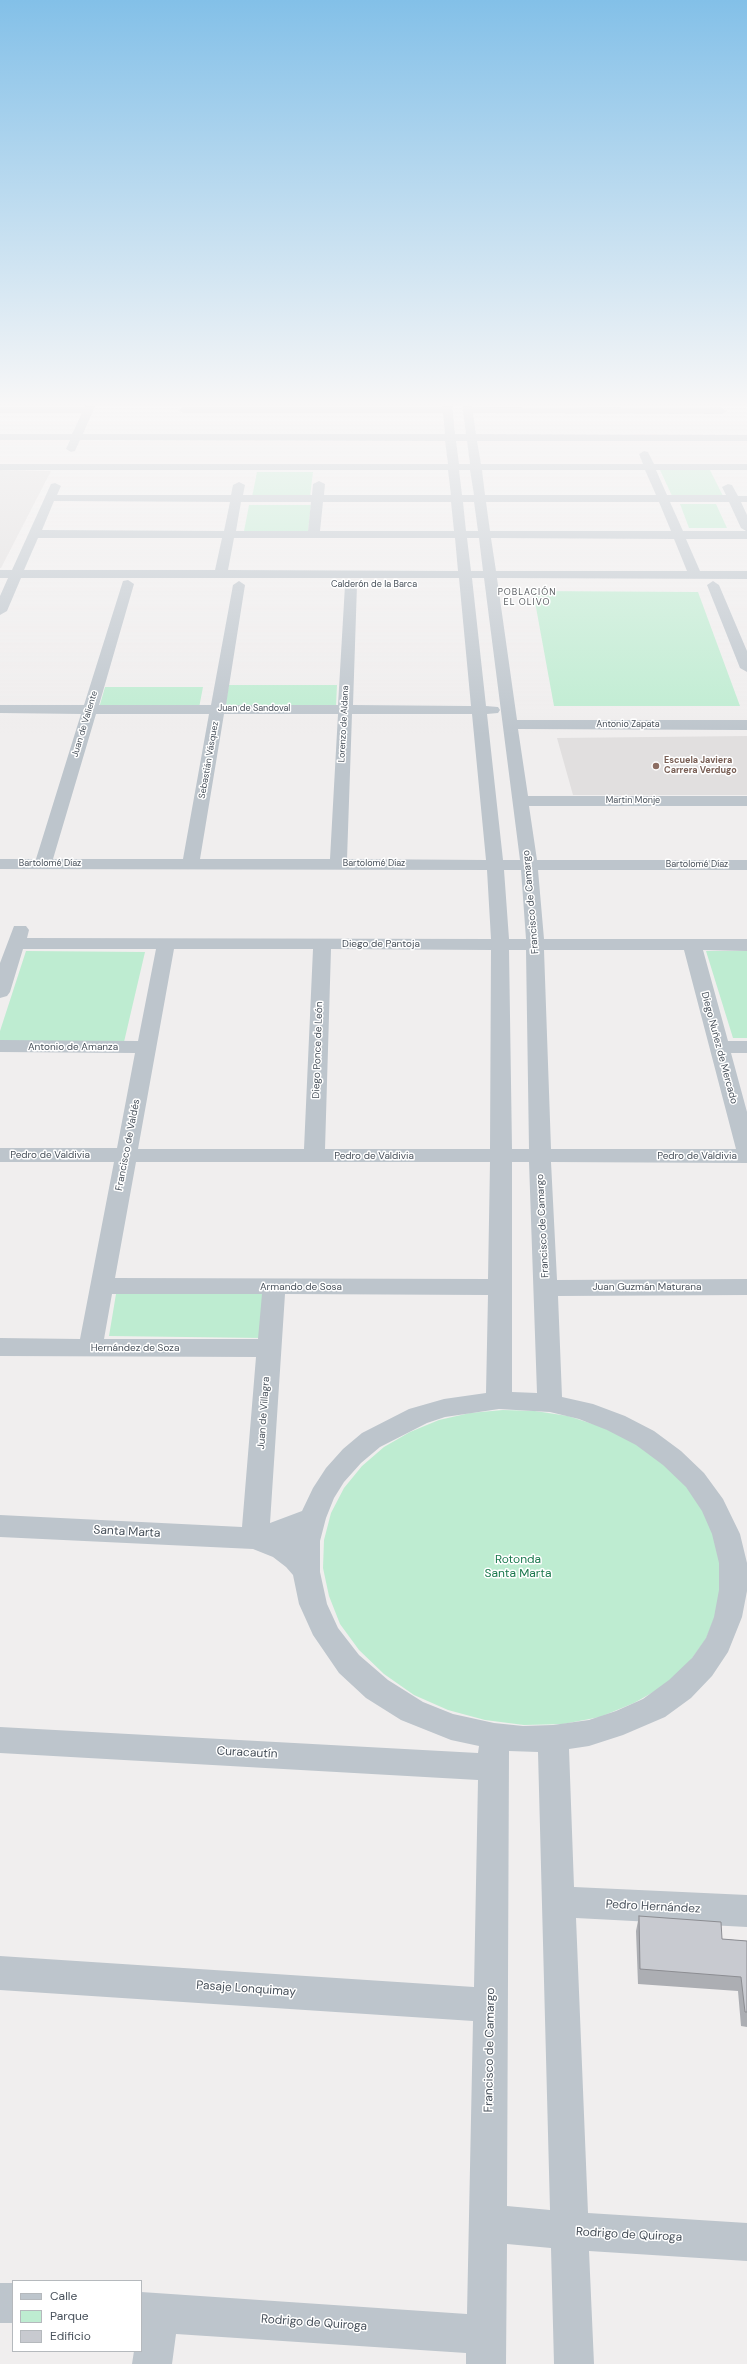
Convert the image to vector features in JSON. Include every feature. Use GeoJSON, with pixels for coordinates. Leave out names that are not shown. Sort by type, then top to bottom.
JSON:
{"type":"FeatureCollection","features":[{"type":"Feature","properties":{"kind":"street"},"geometry":{"type":"LineString","coordinates":[[0,611],[9,581],[43,514]]}},
{"type":"Feature","properties":{"kind":"street"},"geometry":{"type":"LineString","coordinates":[[221,574],[233,514]]}},
{"type":"Feature","properties":{"kind":"street"},"geometry":{"type":"LineString","coordinates":[[314,534],[316,514]]}},
{"type":"Feature","properties":{"kind":"street"},"geometry":{"type":"LineString","coordinates":[[458,514],[495,864],[500,944],[502,1156],[499,1400]]}},
{"type":"Feature","properties":{"kind":"street","name":"Francisco de Camargo"},"geometry":{"type":"LineString","coordinates":[[482,514],[529,864],[535,944],[540,1156],[550,1403]]}},
{"type":"Feature","properties":{"kind":"street"},"geometry":{"type":"LineString","coordinates":[[668,514],[695,575]]}},
{"type":"Feature","properties":{"kind":"street"},"geometry":{"type":"LineString","coordinates":[[741,514],[747,528]]}},
{"type":"Feature","properties":{"kind":"street"},"geometry":{"type":"LineString","coordinates":[[34,534],[747,535]]}},
{"type":"Feature","properties":{"kind":"street","name":"Calderón de la Barca"},"geometry":{"type":"LineString","coordinates":[[0,574],[9,581],[128,584],[351,585],[465,580]]}},
{"type":"Feature","properties":{"kind":"street","name":"Calderón de la Barca"},"geometry":{"type":"LineString","coordinates":[[9,581],[221,574],[747,585]]}},
{"type":"Feature","properties":{"kind":"street","name":"Calderón de la Barca"},"geometry":{"type":"LineString","coordinates":[[491,580],[747,575]]}},
{"type":"Feature","properties":{"kind":"street","name":"Juan de Valiente"},"geometry":{"type":"LineString","coordinates":[[43,864],[128,584]]}},
{"type":"Feature","properties":{"kind":"street","name":"Sebastián Vásquez"},"geometry":{"type":"LineString","coordinates":[[191,864],[239,585]]}},
{"type":"Feature","properties":{"kind":"street","name":"Lorenzo de Aldana"},"geometry":{"type":"LineString","coordinates":[[338,864],[351,585]]}},
{"type":"Feature","properties":{"kind":"street"},"geometry":{"type":"LineString","coordinates":[[714,585],[747,668]]}},
{"type":"Feature","properties":{"kind":"street","name":"Juan de Sandoval"},"geometry":{"type":"LineString","coordinates":[[0,709],[479,710],[509,717]]}},
{"type":"Feature","properties":{"kind":"street","name":"Antonio Zapata"},"geometry":{"type":"LineString","coordinates":[[509,717],[747,725]]}},
{"type":"Feature","properties":{"kind":"street","name":"Martin Monje"},"geometry":{"type":"LineString","coordinates":[[520,800],[747,801]]}},
{"type":"Feature","properties":{"kind":"street","name":"Bartolomé Díaz"},"geometry":{"type":"LineString","coordinates":[[0,864],[747,865]]}},
{"type":"Feature","properties":{"kind":"street","name":"Diego de Pantoja"},"geometry":{"type":"LineString","coordinates":[[0,992],[18,936],[166,943],[747,945]]}},
{"type":"Feature","properties":{"kind":"street","name":"Francisco de Valdés"},"geometry":{"type":"LineString","coordinates":[[90,1348],[166,943]]}},
{"type":"Feature","properties":{"kind":"street","name":"Diego Ponce de León"},"geometry":{"type":"LineString","coordinates":[[314,1156],[322,944]]}},
{"type":"Feature","properties":{"kind":"street","name":"Diego Nuñez de Mercado"},"geometry":{"type":"LineString","coordinates":[[692,944],[747,1151]]}},
{"type":"Feature","properties":{"kind":"street","name":"Antonio de Amanza"},"geometry":{"type":"LineString","coordinates":[[0,1046],[147,1047]]}},
{"type":"Feature","properties":{"kind":"street"},"geometry":{"type":"LineString","coordinates":[[719,1047],[747,1047]]}},
{"type":"Feature","properties":{"kind":"street","name":"Pedro de Valdivia"},"geometry":{"type":"LineString","coordinates":[[0,1155],[747,1156]]}},
{"type":"Feature","properties":{"kind":"street","name":"Armando de Sosa"},"geometry":{"type":"LineString","coordinates":[[102,1286],[500,1287]]}},
{"type":"Feature","properties":{"kind":"street","name":"Juan de Villagra"},"geometry":{"type":"LineString","coordinates":[[255,1538],[274,1287]]}},
{"type":"Feature","properties":{"kind":"street","name":"Juan Guzmán Maturana"},"geometry":{"type":"LineString","coordinates":[[546,1288],[747,1287]]}},
{"type":"Feature","properties":{"kind":"street","name":"Hernández de Soza"},"geometry":{"type":"LineString","coordinates":[[0,1347],[269,1348]]}},
{"type":"Feature","properties":{"kind":"street"},"geometry":{"type":"LineString","coordinates":[[499,1400],[550,1403],[584,1411],[616,1423],[645,1438],[672,1458],[695,1480],[713,1506],[740,1563],[728,1617],[718,1643],[702,1667],[680,1689],[654,1708],[623,1722],[589,1733],[553,1738],[523,1739],[493,1752],[445,1724],[412,1711],[377,1689],[349,1664],[327,1635],[313,1604],[306,1572],[306,1541],[312,1518],[322,1495],[335,1475],[352,1456],[371,1440],[418,1416],[444,1408],[499,1400]]}},
{"type":"Feature","properties":{"kind":"street","name":"Santa Marta"},"geometry":{"type":"LineString","coordinates":[[0,1526],[255,1538],[289,1529],[312,1518]]}},
{"type":"Feature","properties":{"kind":"street","name":"Santa Marta"},"geometry":{"type":"LineString","coordinates":[[255,1538],[283,1549],[296,1559],[306,1572]]}},
{"type":"Feature","properties":{"kind":"street"},"geometry":{"type":"LineString","coordinates":[[553,1738],[574,2364]]}},
{"type":"Feature","properties":{"kind":"street","name":"Curacautín"},"geometry":{"type":"LineString","coordinates":[[0,1740],[493,1752]]}},
{"type":"Feature","properties":{"kind":"street","name":"Francisco de Camargo"},"geometry":{"type":"LineString","coordinates":[[486,2349],[493,1752]]}},
{"type":"Feature","properties":{"kind":"street","name":"Pedro Hernández"},"geometry":{"type":"LineString","coordinates":[[559,1902],[747,1911]]}},
{"type":"Feature","properties":{"kind":"street","name":"Pasaje Lonquimay"},"geometry":{"type":"LineString","coordinates":[[0,1973],[491,2005]]}},
{"type":"Feature","properties":{"kind":"street","name":"Rodrigo de Quiroga"},"geometry":{"type":"LineString","coordinates":[[488,2223],[570,2231],[747,2242]]}},
{"type":"Feature","properties":{"kind":"street"},"geometry":{"type":"LineString","coordinates":[[0,2303],[12,2304]]}},
{"type":"Feature","properties":{"kind":"street"},"geometry":{"type":"LineString","coordinates":[[150,2313],[152,2364]]}},
{"type":"Feature","properties":{"kind":"street","name":"Rodrigo de Quiroga"},"geometry":{"type":"LineString","coordinates":[[150,2313],[486,2349]]}},
{"type":"Feature","properties":{"kind":"shaded area"},"geometry":{"type":"Polygon","coordinates":[[[0,514],[29,514],[1,568],[0,514]]]}},
{"type":"Feature","properties":{"kind":"shaded area","name":"Escuela Javiera Carrera Verdugo"},"geometry":{"type":"Polygon","coordinates":[[[747,736],[747,795],[573,795],[557,738],[747,736]]]}},
{"type":"Feature","properties":{"kind":"green space"},"geometry":{"type":"Polygon","coordinates":[[[247,514],[310,514],[308,531],[244,531],[247,514]]]}},
{"type":"Feature","properties":{"kind":"green space"},"geometry":{"type":"Polygon","coordinates":[[[684,514],[721,514],[727,528],[689,528],[684,514]]]}},
{"type":"Feature","properties":{"kind":"green space"},"geometry":{"type":"Polygon","coordinates":[[[533,591],[698,592],[740,706],[554,706],[533,591]]]}},
{"type":"Feature","properties":{"kind":"green space"},"geometry":{"type":"Polygon","coordinates":[[[229,685],[337,685],[336,706],[225,706],[229,685]]]}},
{"type":"Feature","properties":{"kind":"green space"},"geometry":{"type":"Polygon","coordinates":[[[105,687],[203,687],[199,708],[99,708],[105,687]]]}},
{"type":"Feature","properties":{"kind":"green space"},"geometry":{"type":"Polygon","coordinates":[[[26,951],[145,952],[124,1042],[0,1041],[0,1031],[26,951]]]}},
{"type":"Feature","properties":{"kind":"green space"},"geometry":{"type":"Polygon","coordinates":[[[706,951],[747,951],[747,1038],[733,1038],[706,951]]]}},
{"type":"Feature","properties":{"kind":"green space"},"geometry":{"type":"Polygon","coordinates":[[[116,1294],[268,1294],[263,1338],[109,1336],[116,1294]]]}},
{"type":"Feature","properties":{"kind":"green space","name":"Rotonda Santa Marta"},"geometry":{"type":"Polygon","coordinates":[[[503,1410],[535,1411],[568,1416],[599,1426],[629,1439],[656,1457],[679,1477],[698,1501],[712,1527],[720,1554],[722,1583],[717,1611],[706,1639],[688,1664],[664,1686],[634,1703],[600,1717],[563,1724],[524,1725],[485,1720],[448,1710],[414,1695],[384,1674],[359,1650],[340,1624],[329,1596],[323,1568],[324,1540],[331,1513],[344,1488],[362,1466],[384,1447],[410,1432],[439,1420],[470,1413],[503,1410]]]}},
{"type":"Feature","properties":{"kind":"building"},"geometry":{"type":"Polygon","coordinates":[[[639,1916],[721,1922],[722,1939],[747,1941],[747,2012],[745,2012],[741,1977],[640,1969],[639,1916]]]}},
{"type":"Feature","properties":{"kind":"place","name":"Escuela Javiera Carrera Verdugo"},"geometry":{"type":"Point","coordinates":[656,766]}},
{"type":"Feature","properties":{"kind":"district","name":"POBLACIÓN EL OLIVO"},"geometry":{"type":"Point","coordinates":[527,598]}}]}
